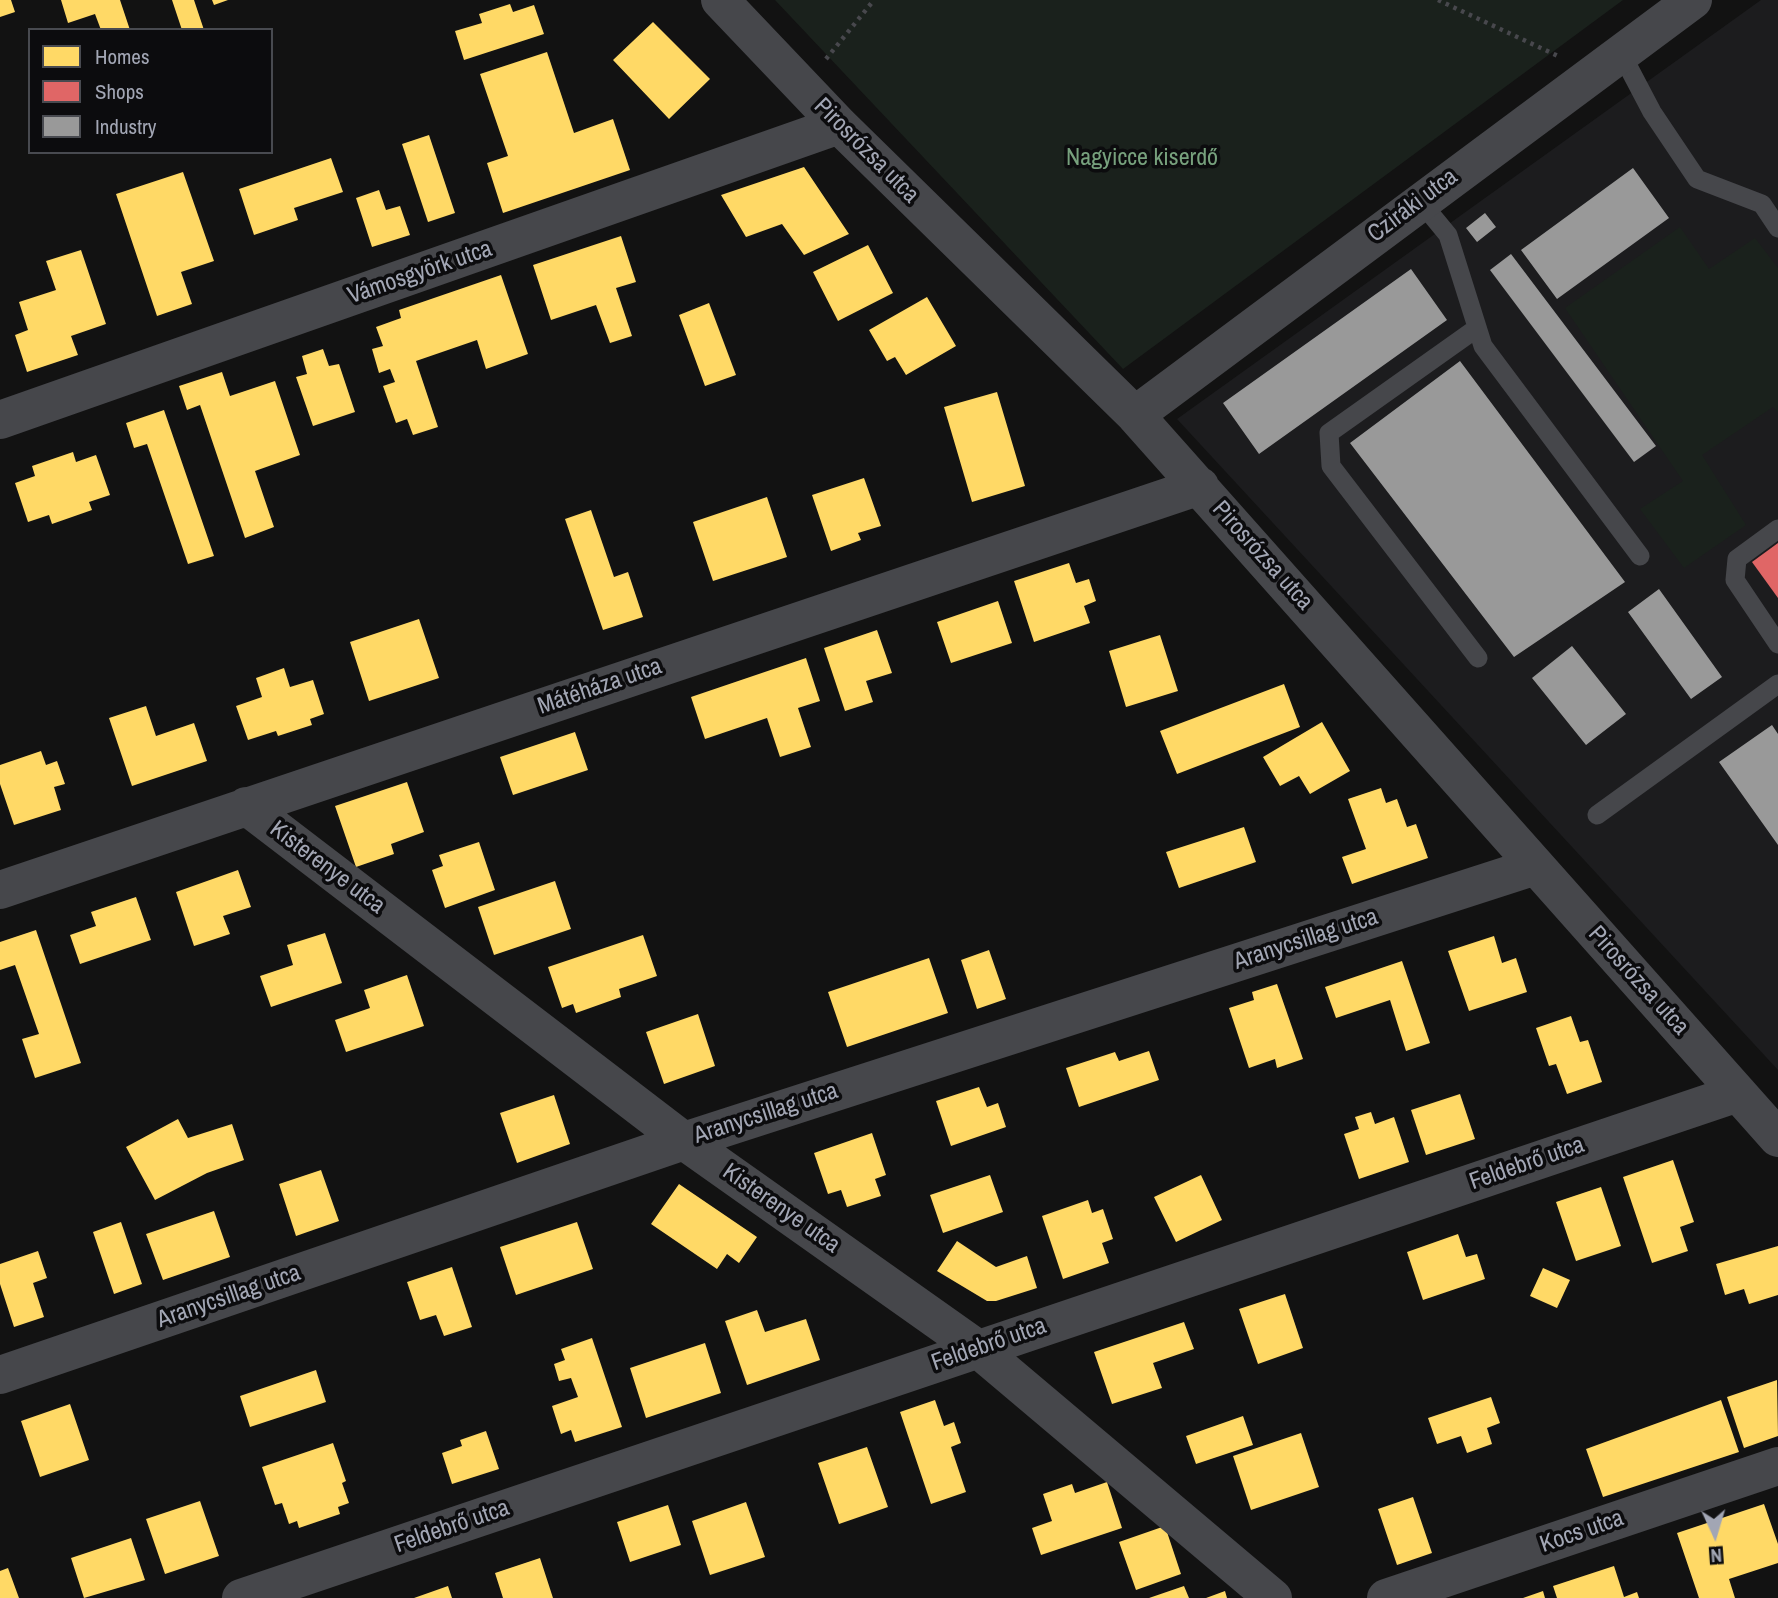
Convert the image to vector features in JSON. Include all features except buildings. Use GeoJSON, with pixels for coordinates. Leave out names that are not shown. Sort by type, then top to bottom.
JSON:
{"type":"FeatureCollection","features":[{"type":"Feature","properties":{"kind":"street","name":"Pirosrózsa utca"},"geometry":{"type":"LineString","coordinates":[[720,0],[839,125],[1135,415],[1778,1138]]}},
{"type":"Feature","properties":{"kind":"street","name":"Cziráki utca"},"geometry":{"type":"LineString","coordinates":[[1135,415],[1693,0]]}},
{"type":"Feature","properties":{"kind":"street","name":"Vámosgyörk utca"},"geometry":{"type":"LineString","coordinates":[[0,420],[839,125]]}},
{"type":"Feature","properties":{"kind":"street","name":"Mátéháza utca"},"geometry":{"type":"LineString","coordinates":[[0,890],[1200,486]]}},
{"type":"Feature","properties":{"kind":"street","name":"Kisterenye utca"},"geometry":{"type":"LineString","coordinates":[[246,806],[684,1140],[978,1349],[1273,1598]]}},
{"type":"Feature","properties":{"kind":"street","name":"Aranycsillag utca"},"geometry":{"type":"LineString","coordinates":[[0,1375],[684,1140],[1536,866]]}},
{"type":"Feature","properties":{"kind":"street","name":"Feldebrő utca"},"geometry":{"type":"LineString","coordinates":[[241,1598],[1738,1093]]}},
{"type":"Feature","properties":{"kind":"street","name":"Kocs utca"},"geometry":{"type":"LineString","coordinates":[[1386,1598],[1778,1466]]}},
{"type":"Feature","properties":{"kind":"lane"},"geometry":{"type":"LineString","coordinates":[[1621,53],[1652,112],[1697,179],[1762,204],[1775,217]]}},
{"type":"Feature","properties":{"kind":"lane"},"geometry":{"type":"LineString","coordinates":[[1420,201],[1448,234],[1483,346],[1640,556]]}},
{"type":"Feature","properties":{"kind":"lane"},"geometry":{"type":"LineString","coordinates":[[1477,328],[1329,433],[1331,466],[1478,657]]}},
{"type":"Feature","properties":{"kind":"lane"},"geometry":{"type":"LineString","coordinates":[[1778,529],[1737,559],[1735,580],[1778,644]]}},
{"type":"Feature","properties":{"kind":"lane"},"geometry":{"type":"LineString","coordinates":[[1597,815],[1778,684]]}},
{"type":"Feature","properties":{"kind":"path"},"geometry":{"type":"LineString","coordinates":[[804,88],[874,0]]}},
{"type":"Feature","properties":{"kind":"path"},"geometry":{"type":"LineString","coordinates":[[1438,0],[1567,61]]}},
{"type":"Feature","properties":{"kind":"shaded area"},"geometry":{"type":"Polygon","coordinates":[[[1761,0],[1778,0],[1778,1070],[1177,419],[1761,0]]]}},
{"type":"Feature","properties":{"kind":"green space","name":"Nagyicce kiserdő"},"geometry":{"type":"Polygon","coordinates":[[[775,0],[1623,0],[1123,369],[775,0]]]}},
{"type":"Feature","properties":{"kind":"green space"},"geometry":{"type":"Polygon","coordinates":[[[1680,227],[1709,269],[1755,238],[1778,268],[1778,412],[1773,407],[1702,455],[1746,525],[1684,568],[1640,509],[1683,481],[1565,308],[1680,227]]]}}]}
